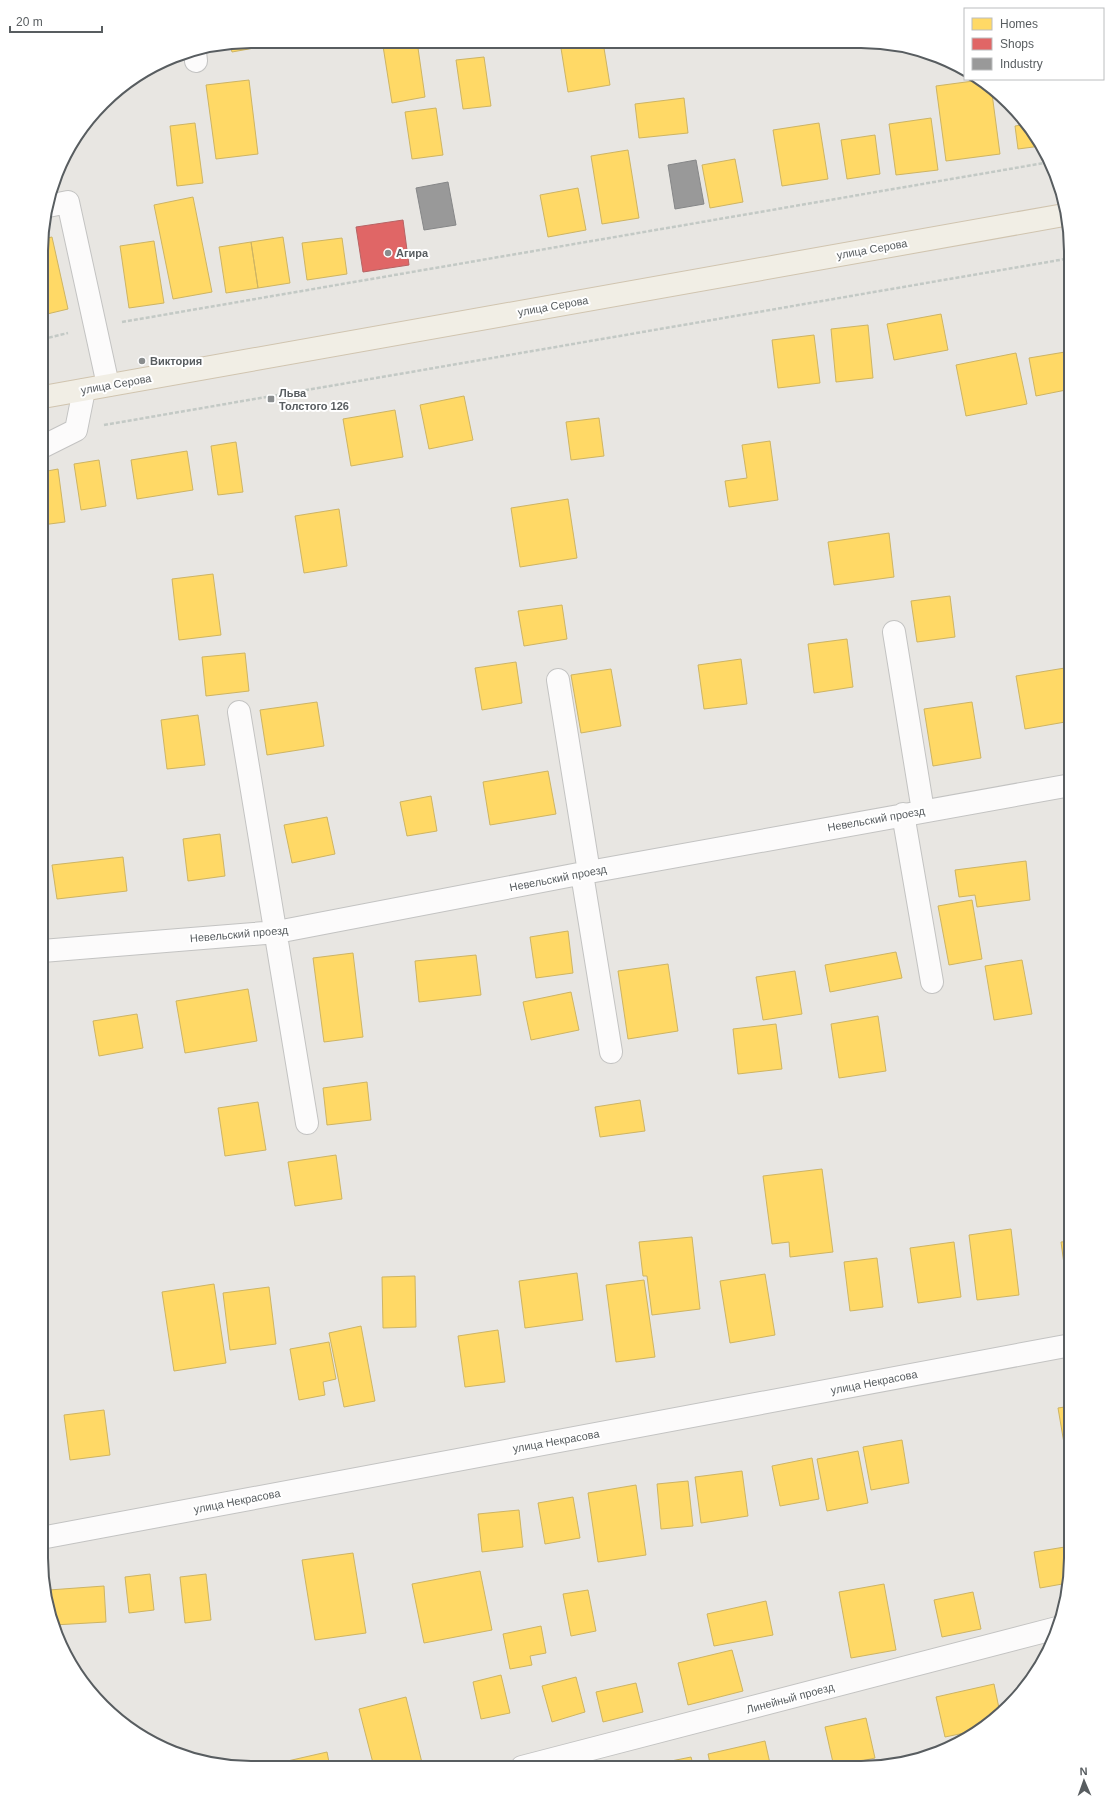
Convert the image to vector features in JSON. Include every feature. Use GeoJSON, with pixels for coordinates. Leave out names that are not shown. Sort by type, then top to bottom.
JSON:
{"type":"FeatureCollection","features":[{"type":"Feature","properties":{"kind":"main road","name":"улица Серова"},"geometry":{"type":"LineString","coordinates":[[48,396],[1061,216]]}},
{"type":"Feature","properties":{"kind":"street"},"geometry":{"type":"LineString","coordinates":[[54,205],[68,202],[108,385]]}},
{"type":"Feature","properties":{"kind":"street"},"geometry":{"type":"LineString","coordinates":[[48,444],[76,430],[84,390]]}},
{"type":"Feature","properties":{"kind":"street"},"geometry":{"type":"LineString","coordinates":[[894,632],[932,982]]}},
{"type":"Feature","properties":{"kind":"street"},"geometry":{"type":"LineString","coordinates":[[558,680],[612,1052]]}},
{"type":"Feature","properties":{"kind":"street"},"geometry":{"type":"LineString","coordinates":[[240,712],[307,1123]]}},
{"type":"Feature","properties":{"kind":"street","name":"Невельский проезд"},"geometry":{"type":"LineString","coordinates":[[48,950],[277,932],[913,812],[1064,786]]}},
{"type":"Feature","properties":{"kind":"street","name":"улица Некрасова"},"geometry":{"type":"LineString","coordinates":[[48,1537],[1064,1346]]}},
{"type":"Feature","properties":{"kind":"street","name":"Линейный проезд"},"geometry":{"type":"LineString","coordinates":[[545,1761],[1051,1630]]}},
{"type":"Feature","properties":{"kind":"path"},"geometry":{"type":"LineString","coordinates":[[48,337],[95,327],[1044,163]]}},
{"type":"Feature","properties":{"kind":"path"},"geometry":{"type":"LineString","coordinates":[[76,430],[1064,259]]}},
{"type":"Feature","properties":{"kind":"building: Homes"},"geometry":{"type":"Polygon","coordinates":[[[254,48],[232,52],[231,49],[254,48]]]}},
{"type":"Feature","properties":{"kind":"building: Homes"},"geometry":{"type":"Polygon","coordinates":[[[383,48],[418,48],[425,97],[392,103],[383,48]]]}},
{"type":"Feature","properties":{"kind":"building: Homes"},"geometry":{"type":"Polygon","coordinates":[[[561,48],[604,48],[610,85],[568,92],[561,48]]]}},
{"type":"Feature","properties":{"kind":"building: Homes"},"geometry":{"type":"Polygon","coordinates":[[[484,57],[491,106],[463,109],[456,60],[484,57]]]}},
{"type":"Feature","properties":{"kind":"building: Homes"},"geometry":{"type":"Polygon","coordinates":[[[249,80],[258,154],[216,159],[206,85],[249,80]]]}},
{"type":"Feature","properties":{"kind":"building: Homes"},"geometry":{"type":"Polygon","coordinates":[[[973,81],[992,96],[1000,154],[946,161],[936,86],[973,81]]]}},
{"type":"Feature","properties":{"kind":"building: Homes"},"geometry":{"type":"Polygon","coordinates":[[[684,98],[688,133],[639,138],[635,104],[684,98]]]}},
{"type":"Feature","properties":{"kind":"building: Homes"},"geometry":{"type":"Polygon","coordinates":[[[436,108],[443,155],[412,159],[405,112],[436,108]]]}},
{"type":"Feature","properties":{"kind":"building: Homes"},"geometry":{"type":"Polygon","coordinates":[[[931,118],[938,170],[896,175],[889,124],[931,118]]]}},
{"type":"Feature","properties":{"kind":"building: Homes"},"geometry":{"type":"Polygon","coordinates":[[[195,123],[203,183],[177,186],[170,126],[195,123]]]}},
{"type":"Feature","properties":{"kind":"building: Homes"},"geometry":{"type":"Polygon","coordinates":[[[819,123],[828,179],[782,186],[773,130],[819,123]]]}},
{"type":"Feature","properties":{"kind":"building: Homes"},"geometry":{"type":"Polygon","coordinates":[[[1021,125],[1035,147],[1018,149],[1015,126],[1021,125]]]}},
{"type":"Feature","properties":{"kind":"building: Homes"},"geometry":{"type":"Polygon","coordinates":[[[875,135],[880,174],[847,179],[841,140],[875,135]]]}},
{"type":"Feature","properties":{"kind":"building: Homes"},"geometry":{"type":"Polygon","coordinates":[[[628,150],[639,218],[602,224],[591,156],[628,150]]]}},
{"type":"Feature","properties":{"kind":"building: Homes"},"geometry":{"type":"Polygon","coordinates":[[[735,159],[743,202],[710,208],[702,165],[735,159]]]}},
{"type":"Feature","properties":{"kind":"building: Homes"},"geometry":{"type":"Polygon","coordinates":[[[578,188],[586,230],[548,237],[540,195],[578,188]]]}},
{"type":"Feature","properties":{"kind":"building: Homes"},"geometry":{"type":"Polygon","coordinates":[[[193,197],[212,292],[173,299],[154,205],[193,197]]]}},
{"type":"Feature","properties":{"kind":"building: Homes"},"geometry":{"type":"Polygon","coordinates":[[[52,237],[68,309],[48,314],[48,238],[52,237]]]}},
{"type":"Feature","properties":{"kind":"building: Homes"},"geometry":{"type":"Polygon","coordinates":[[[283,237],[290,283],[258,288],[251,242],[283,237]]]}},
{"type":"Feature","properties":{"kind":"building: Homes"},"geometry":{"type":"Polygon","coordinates":[[[342,238],[347,274],[307,280],[302,243],[342,238]]]}},
{"type":"Feature","properties":{"kind":"building: Homes"},"geometry":{"type":"Polygon","coordinates":[[[154,241],[164,303],[129,308],[120,246],[154,241]]]}},
{"type":"Feature","properties":{"kind":"building: Homes"},"geometry":{"type":"Polygon","coordinates":[[[251,242],[258,288],[226,293],[219,247],[251,242]]]}},
{"type":"Feature","properties":{"kind":"building: Homes"},"geometry":{"type":"Polygon","coordinates":[[[941,314],[948,350],[894,360],[887,324],[941,314]]]}},
{"type":"Feature","properties":{"kind":"building: Homes"},"geometry":{"type":"Polygon","coordinates":[[[868,325],[873,378],[836,382],[831,329],[868,325]]]}},
{"type":"Feature","properties":{"kind":"building: Homes"},"geometry":{"type":"Polygon","coordinates":[[[814,335],[820,383],[778,388],[772,340],[814,335]]]}},
{"type":"Feature","properties":{"kind":"building: Homes"},"geometry":{"type":"Polygon","coordinates":[[[1064,352],[1064,390],[1036,396],[1029,358],[1064,352]]]}},
{"type":"Feature","properties":{"kind":"building: Homes"},"geometry":{"type":"Polygon","coordinates":[[[1016,353],[1027,404],[966,416],[956,365],[1016,353]]]}},
{"type":"Feature","properties":{"kind":"building: Homes"},"geometry":{"type":"Polygon","coordinates":[[[464,396],[473,440],[429,449],[420,405],[464,396]]]}},
{"type":"Feature","properties":{"kind":"building: Homes"},"geometry":{"type":"Polygon","coordinates":[[[395,410],[403,457],[351,466],[343,419],[395,410]]]}},
{"type":"Feature","properties":{"kind":"building: Homes"},"geometry":{"type":"Polygon","coordinates":[[[599,418],[604,456],[571,460],[566,422],[599,418]]]}},
{"type":"Feature","properties":{"kind":"building: Homes"},"geometry":{"type":"Polygon","coordinates":[[[770,441],[778,500],[729,507],[725,481],[747,478],[742,445],[770,441]]]}},
{"type":"Feature","properties":{"kind":"building: Homes"},"geometry":{"type":"Polygon","coordinates":[[[236,442],[243,492],[218,495],[211,446],[236,442]]]}},
{"type":"Feature","properties":{"kind":"building: Homes"},"geometry":{"type":"Polygon","coordinates":[[[187,451],[193,490],[137,499],[131,460],[187,451]]]}},
{"type":"Feature","properties":{"kind":"building: Homes"},"geometry":{"type":"Polygon","coordinates":[[[99,460],[106,506],[81,510],[74,464],[99,460]]]}},
{"type":"Feature","properties":{"kind":"building: Homes"},"geometry":{"type":"Polygon","coordinates":[[[58,469],[65,522],[48,524],[48,471],[58,469]]]}},
{"type":"Feature","properties":{"kind":"building: Homes"},"geometry":{"type":"Polygon","coordinates":[[[568,499],[577,558],[520,567],[511,508],[568,499]]]}},
{"type":"Feature","properties":{"kind":"building: Homes"},"geometry":{"type":"Polygon","coordinates":[[[339,509],[347,566],[304,573],[295,516],[339,509]]]}},
{"type":"Feature","properties":{"kind":"building: Homes"},"geometry":{"type":"Polygon","coordinates":[[[889,533],[894,577],[834,585],[828,542],[889,533]]]}},
{"type":"Feature","properties":{"kind":"building: Homes"},"geometry":{"type":"Polygon","coordinates":[[[213,574],[221,635],[179,640],[172,579],[213,574]]]}},
{"type":"Feature","properties":{"kind":"building: Homes"},"geometry":{"type":"Polygon","coordinates":[[[950,596],[955,637],[917,642],[911,601],[950,596]]]}},
{"type":"Feature","properties":{"kind":"building: Homes"},"geometry":{"type":"Polygon","coordinates":[[[562,605],[567,639],[524,646],[518,611],[562,605]]]}},
{"type":"Feature","properties":{"kind":"building: Homes"},"geometry":{"type":"Polygon","coordinates":[[[847,639],[853,687],[814,693],[808,644],[847,639]]]}},
{"type":"Feature","properties":{"kind":"building: Homes"},"geometry":{"type":"Polygon","coordinates":[[[245,653],[249,691],[206,696],[202,657],[245,653]]]}},
{"type":"Feature","properties":{"kind":"building: Homes"},"geometry":{"type":"Polygon","coordinates":[[[741,659],[747,704],[704,709],[698,665],[741,659]]]}},
{"type":"Feature","properties":{"kind":"building: Homes"},"geometry":{"type":"Polygon","coordinates":[[[516,662],[522,703],[482,710],[475,668],[516,662]]]}},
{"type":"Feature","properties":{"kind":"building: Homes"},"geometry":{"type":"Polygon","coordinates":[[[1064,668],[1064,722],[1025,729],[1016,676],[1064,668]]]}},
{"type":"Feature","properties":{"kind":"building: Homes"},"geometry":{"type":"Polygon","coordinates":[[[611,669],[621,726],[581,733],[571,675],[611,669]]]}},
{"type":"Feature","properties":{"kind":"building: Homes"},"geometry":{"type":"Polygon","coordinates":[[[317,702],[324,746],[267,755],[260,710],[317,702]]]}},
{"type":"Feature","properties":{"kind":"building: Homes"},"geometry":{"type":"Polygon","coordinates":[[[972,702],[981,758],[933,766],[924,709],[972,702]]]}},
{"type":"Feature","properties":{"kind":"building: Homes"},"geometry":{"type":"Polygon","coordinates":[[[198,715],[205,765],[167,769],[161,720],[198,715]]]}},
{"type":"Feature","properties":{"kind":"building: Homes"},"geometry":{"type":"Polygon","coordinates":[[[548,771],[556,814],[490,825],[483,782],[548,771]]]}},
{"type":"Feature","properties":{"kind":"building: Homes"},"geometry":{"type":"Polygon","coordinates":[[[431,796],[437,831],[407,836],[400,802],[431,796]]]}},
{"type":"Feature","properties":{"kind":"building: Homes"},"geometry":{"type":"Polygon","coordinates":[[[327,817],[335,854],[292,863],[284,825],[327,817]]]}},
{"type":"Feature","properties":{"kind":"building: Homes"},"geometry":{"type":"Polygon","coordinates":[[[220,834],[225,876],[188,881],[183,839],[220,834]]]}},
{"type":"Feature","properties":{"kind":"building: Homes"},"geometry":{"type":"Polygon","coordinates":[[[123,857],[127,891],[57,899],[52,865],[123,857]]]}},
{"type":"Feature","properties":{"kind":"building: Homes"},"geometry":{"type":"Polygon","coordinates":[[[1026,861],[1030,900],[977,907],[975,895],[959,897],[955,870],[1026,861]]]}},
{"type":"Feature","properties":{"kind":"building: Homes"},"geometry":{"type":"Polygon","coordinates":[[[972,900],[982,959],[949,965],[938,906],[972,900]]]}},
{"type":"Feature","properties":{"kind":"building: Homes"},"geometry":{"type":"Polygon","coordinates":[[[568,931],[573,973],[536,978],[530,937],[568,931]]]}},
{"type":"Feature","properties":{"kind":"building: Homes"},"geometry":{"type":"Polygon","coordinates":[[[896,952],[902,978],[830,992],[825,965],[896,952]]]}},
{"type":"Feature","properties":{"kind":"building: Homes"},"geometry":{"type":"Polygon","coordinates":[[[353,953],[363,1037],[324,1042],[313,958],[353,953]]]}},
{"type":"Feature","properties":{"kind":"building: Homes"},"geometry":{"type":"Polygon","coordinates":[[[476,955],[481,995],[419,1002],[415,961],[476,955]]]}},
{"type":"Feature","properties":{"kind":"building: Homes"},"geometry":{"type":"Polygon","coordinates":[[[1022,960],[1032,1014],[994,1020],[985,966],[1022,960]]]}},
{"type":"Feature","properties":{"kind":"building: Homes"},"geometry":{"type":"Polygon","coordinates":[[[668,964],[678,1031],[628,1039],[618,971],[668,964]]]}},
{"type":"Feature","properties":{"kind":"building: Homes"},"geometry":{"type":"Polygon","coordinates":[[[795,971],[802,1014],[763,1020],[756,977],[795,971]]]}},
{"type":"Feature","properties":{"kind":"building: Homes"},"geometry":{"type":"Polygon","coordinates":[[[248,989],[257,1041],[185,1053],[176,1001],[248,989]]]}},
{"type":"Feature","properties":{"kind":"building: Homes"},"geometry":{"type":"Polygon","coordinates":[[[571,992],[579,1030],[531,1040],[523,1002],[571,992]]]}},
{"type":"Feature","properties":{"kind":"building: Homes"},"geometry":{"type":"Polygon","coordinates":[[[137,1014],[143,1048],[99,1056],[93,1021],[137,1014]]]}},
{"type":"Feature","properties":{"kind":"building: Homes"},"geometry":{"type":"Polygon","coordinates":[[[878,1016],[886,1071],[839,1078],[831,1024],[878,1016]]]}},
{"type":"Feature","properties":{"kind":"building: Homes"},"geometry":{"type":"Polygon","coordinates":[[[776,1024],[782,1069],[738,1074],[733,1029],[776,1024]]]}},
{"type":"Feature","properties":{"kind":"building: Homes"},"geometry":{"type":"Polygon","coordinates":[[[367,1082],[371,1120],[327,1125],[323,1088],[367,1082]]]}},
{"type":"Feature","properties":{"kind":"building: Homes"},"geometry":{"type":"Polygon","coordinates":[[[640,1100],[645,1131],[600,1137],[595,1107],[640,1100]]]}},
{"type":"Feature","properties":{"kind":"building: Homes"},"geometry":{"type":"Polygon","coordinates":[[[258,1102],[266,1150],[225,1156],[218,1108],[258,1102]]]}},
{"type":"Feature","properties":{"kind":"building: Homes"},"geometry":{"type":"Polygon","coordinates":[[[336,1155],[342,1199],[295,1206],[288,1162],[336,1155]]]}},
{"type":"Feature","properties":{"kind":"building: Homes"},"geometry":{"type":"Polygon","coordinates":[[[822,1169],[833,1252],[790,1257],[789,1242],[772,1244],[763,1176],[822,1169]]]}},
{"type":"Feature","properties":{"kind":"building: Homes"},"geometry":{"type":"Polygon","coordinates":[[[1011,1229],[1019,1295],[977,1300],[969,1235],[1011,1229]]]}},
{"type":"Feature","properties":{"kind":"building: Homes"},"geometry":{"type":"Polygon","coordinates":[[[692,1237],[700,1309],[652,1315],[647,1276],[643,1276],[639,1242],[692,1237]]]}},
{"type":"Feature","properties":{"kind":"building: Homes"},"geometry":{"type":"Polygon","coordinates":[[[954,1242],[961,1297],[918,1303],[910,1248],[954,1242]]]}},
{"type":"Feature","properties":{"kind":"building: Homes"},"geometry":{"type":"Polygon","coordinates":[[[1061,1242],[1064,1242],[1064,1264],[1061,1242]]]}},
{"type":"Feature","properties":{"kind":"building: Homes"},"geometry":{"type":"Polygon","coordinates":[[[877,1258],[883,1307],[850,1311],[844,1262],[877,1258]]]}},
{"type":"Feature","properties":{"kind":"building: Homes"},"geometry":{"type":"Polygon","coordinates":[[[577,1273],[583,1320],[525,1328],[519,1281],[577,1273]]]}},
{"type":"Feature","properties":{"kind":"building: Homes"},"geometry":{"type":"Polygon","coordinates":[[[765,1274],[775,1335],[730,1343],[720,1281],[765,1274]]]}},
{"type":"Feature","properties":{"kind":"building: Homes"},"geometry":{"type":"Polygon","coordinates":[[[415,1276],[416,1327],[383,1328],[382,1277],[415,1276]]]}},
{"type":"Feature","properties":{"kind":"building: Homes"},"geometry":{"type":"Polygon","coordinates":[[[644,1280],[655,1357],[616,1362],[606,1285],[644,1280]]]}},
{"type":"Feature","properties":{"kind":"building: Homes"},"geometry":{"type":"Polygon","coordinates":[[[214,1284],[226,1363],[174,1371],[162,1292],[214,1284]]]}},
{"type":"Feature","properties":{"kind":"building: Homes"},"geometry":{"type":"Polygon","coordinates":[[[269,1287],[276,1344],[230,1350],[223,1293],[269,1287]]]}},
{"type":"Feature","properties":{"kind":"building: Homes"},"geometry":{"type":"Polygon","coordinates":[[[361,1326],[375,1401],[344,1407],[329,1333],[361,1326]]]}},
{"type":"Feature","properties":{"kind":"building: Homes"},"geometry":{"type":"Polygon","coordinates":[[[498,1330],[505,1382],[465,1387],[458,1336],[498,1330]]]}},
{"type":"Feature","properties":{"kind":"building: Homes"},"geometry":{"type":"Polygon","coordinates":[[[329,1342],[336,1379],[323,1382],[325,1395],[299,1400],[290,1349],[329,1342]]]}},
{"type":"Feature","properties":{"kind":"building: Homes"},"geometry":{"type":"Polygon","coordinates":[[[1064,1407],[1064,1443],[1058,1408],[1064,1407]]]}},
{"type":"Feature","properties":{"kind":"building: Homes"},"geometry":{"type":"Polygon","coordinates":[[[104,1410],[110,1455],[70,1460],[64,1415],[104,1410]]]}},
{"type":"Feature","properties":{"kind":"building: Homes"},"geometry":{"type":"Polygon","coordinates":[[[902,1440],[909,1483],[871,1490],[863,1447],[902,1440]]]}},
{"type":"Feature","properties":{"kind":"building: Homes"},"geometry":{"type":"Polygon","coordinates":[[[858,1451],[868,1503],[827,1511],[817,1459],[858,1451]]]}},
{"type":"Feature","properties":{"kind":"building: Homes"},"geometry":{"type":"Polygon","coordinates":[[[812,1458],[819,1499],[780,1506],[772,1466],[812,1458]]]}},
{"type":"Feature","properties":{"kind":"building: Homes"},"geometry":{"type":"Polygon","coordinates":[[[742,1471],[748,1516],[701,1523],[695,1477],[742,1471]]]}},
{"type":"Feature","properties":{"kind":"building: Homes"},"geometry":{"type":"Polygon","coordinates":[[[688,1481],[693,1526],[661,1529],[657,1484],[688,1481]]]}},
{"type":"Feature","properties":{"kind":"building: Homes"},"geometry":{"type":"Polygon","coordinates":[[[636,1485],[646,1555],[598,1562],[588,1493],[636,1485]]]}},
{"type":"Feature","properties":{"kind":"building: Homes"},"geometry":{"type":"Polygon","coordinates":[[[573,1497],[580,1538],[545,1544],[538,1503],[573,1497]]]}},
{"type":"Feature","properties":{"kind":"building: Homes"},"geometry":{"type":"Polygon","coordinates":[[[519,1510],[523,1547],[482,1552],[478,1514],[519,1510]]]}},
{"type":"Feature","properties":{"kind":"building: Homes"},"geometry":{"type":"Polygon","coordinates":[[[1064,1547],[1064,1571],[1062,1584],[1040,1588],[1034,1552],[1064,1547]]]}},
{"type":"Feature","properties":{"kind":"building: Homes"},"geometry":{"type":"Polygon","coordinates":[[[353,1553],[366,1633],[315,1640],[302,1560],[353,1553]]]}},
{"type":"Feature","properties":{"kind":"building: Homes"},"geometry":{"type":"Polygon","coordinates":[[[480,1571],[492,1630],[424,1643],[412,1584],[480,1571]]]}},
{"type":"Feature","properties":{"kind":"building: Homes"},"geometry":{"type":"Polygon","coordinates":[[[150,1574],[154,1610],[129,1613],[125,1577],[150,1574]]]}},
{"type":"Feature","properties":{"kind":"building: Homes"},"geometry":{"type":"Polygon","coordinates":[[[206,1574],[211,1620],[185,1623],[180,1577],[206,1574]]]}},
{"type":"Feature","properties":{"kind":"building: Homes"},"geometry":{"type":"Polygon","coordinates":[[[884,1584],[896,1650],[851,1658],[839,1592],[884,1584]]]}},
{"type":"Feature","properties":{"kind":"building: Homes"},"geometry":{"type":"Polygon","coordinates":[[[104,1586],[106,1622],[60,1625],[51,1590],[104,1586]]]}},
{"type":"Feature","properties":{"kind":"building: Homes"},"geometry":{"type":"Polygon","coordinates":[[[588,1590],[596,1631],[571,1636],[563,1594],[588,1590]]]}},
{"type":"Feature","properties":{"kind":"building: Homes"},"geometry":{"type":"Polygon","coordinates":[[[973,1592],[981,1629],[942,1637],[934,1600],[973,1592]]]}},
{"type":"Feature","properties":{"kind":"building: Homes"},"geometry":{"type":"Polygon","coordinates":[[[766,1601],[773,1635],[714,1646],[707,1614],[766,1601]]]}},
{"type":"Feature","properties":{"kind":"building: Homes"},"geometry":{"type":"Polygon","coordinates":[[[541,1626],[546,1653],[530,1656],[532,1665],[510,1669],[503,1634],[541,1626]]]}},
{"type":"Feature","properties":{"kind":"building: Homes"},"geometry":{"type":"Polygon","coordinates":[[[732,1650],[743,1691],[688,1705],[678,1663],[732,1650]]]}},
{"type":"Feature","properties":{"kind":"building: Homes"},"geometry":{"type":"Polygon","coordinates":[[[501,1675],[510,1713],[481,1719],[473,1682],[501,1675]]]}},
{"type":"Feature","properties":{"kind":"building: Homes"},"geometry":{"type":"Polygon","coordinates":[[[576,1677],[585,1712],[552,1722],[542,1686],[576,1677]]]}},
{"type":"Feature","properties":{"kind":"building: Homes"},"geometry":{"type":"Polygon","coordinates":[[[636,1683],[643,1712],[603,1722],[596,1692],[636,1683]]]}},
{"type":"Feature","properties":{"kind":"building: Homes"},"geometry":{"type":"Polygon","coordinates":[[[994,1684],[999,1707],[985,1719],[963,1733],[945,1737],[936,1697],[994,1684]]]}},
{"type":"Feature","properties":{"kind":"building: Homes"},"geometry":{"type":"Polygon","coordinates":[[[406,1697],[422,1761],[372,1761],[359,1709],[406,1697]]]}},
{"type":"Feature","properties":{"kind":"building: Homes"},"geometry":{"type":"Polygon","coordinates":[[[866,1718],[875,1758],[861,1761],[833,1761],[825,1727],[866,1718]]]}},
{"type":"Feature","properties":{"kind":"building: Homes"},"geometry":{"type":"Polygon","coordinates":[[[765,1741],[769,1761],[710,1761],[708,1754],[765,1741]]]}},
{"type":"Feature","properties":{"kind":"building: Homes"},"geometry":{"type":"Polygon","coordinates":[[[327,1752],[329,1761],[288,1761],[327,1752]]]}},
{"type":"Feature","properties":{"kind":"building: Homes"},"geometry":{"type":"Polygon","coordinates":[[[691,1757],[692,1761],[671,1761],[691,1757]]]}},
{"type":"Feature","properties":{"kind":"building: Shops"},"geometry":{"type":"Polygon","coordinates":[[[403,220],[409,265],[363,272],[356,227],[403,220]]]}},
{"type":"Feature","properties":{"kind":"building: Industry"},"geometry":{"type":"Polygon","coordinates":[[[696,160],[704,204],[675,209],[668,165],[696,160]]]}},
{"type":"Feature","properties":{"kind":"building: Industry"},"geometry":{"type":"Polygon","coordinates":[[[448,182],[456,225],[424,230],[416,188],[448,182]]]}},
{"type":"Feature","properties":{"kind":"place","name":"Агира"},"geometry":{"type":"Point","coordinates":[388,253]}},
{"type":"Feature","properties":{"kind":"place","name":"Виктория"},"geometry":{"type":"Point","coordinates":[142,361]}},
{"type":"Feature","properties":{"kind":"place","name":"Льва Толстого 126"},"geometry":{"type":"Point","coordinates":[271,399]}}]}
